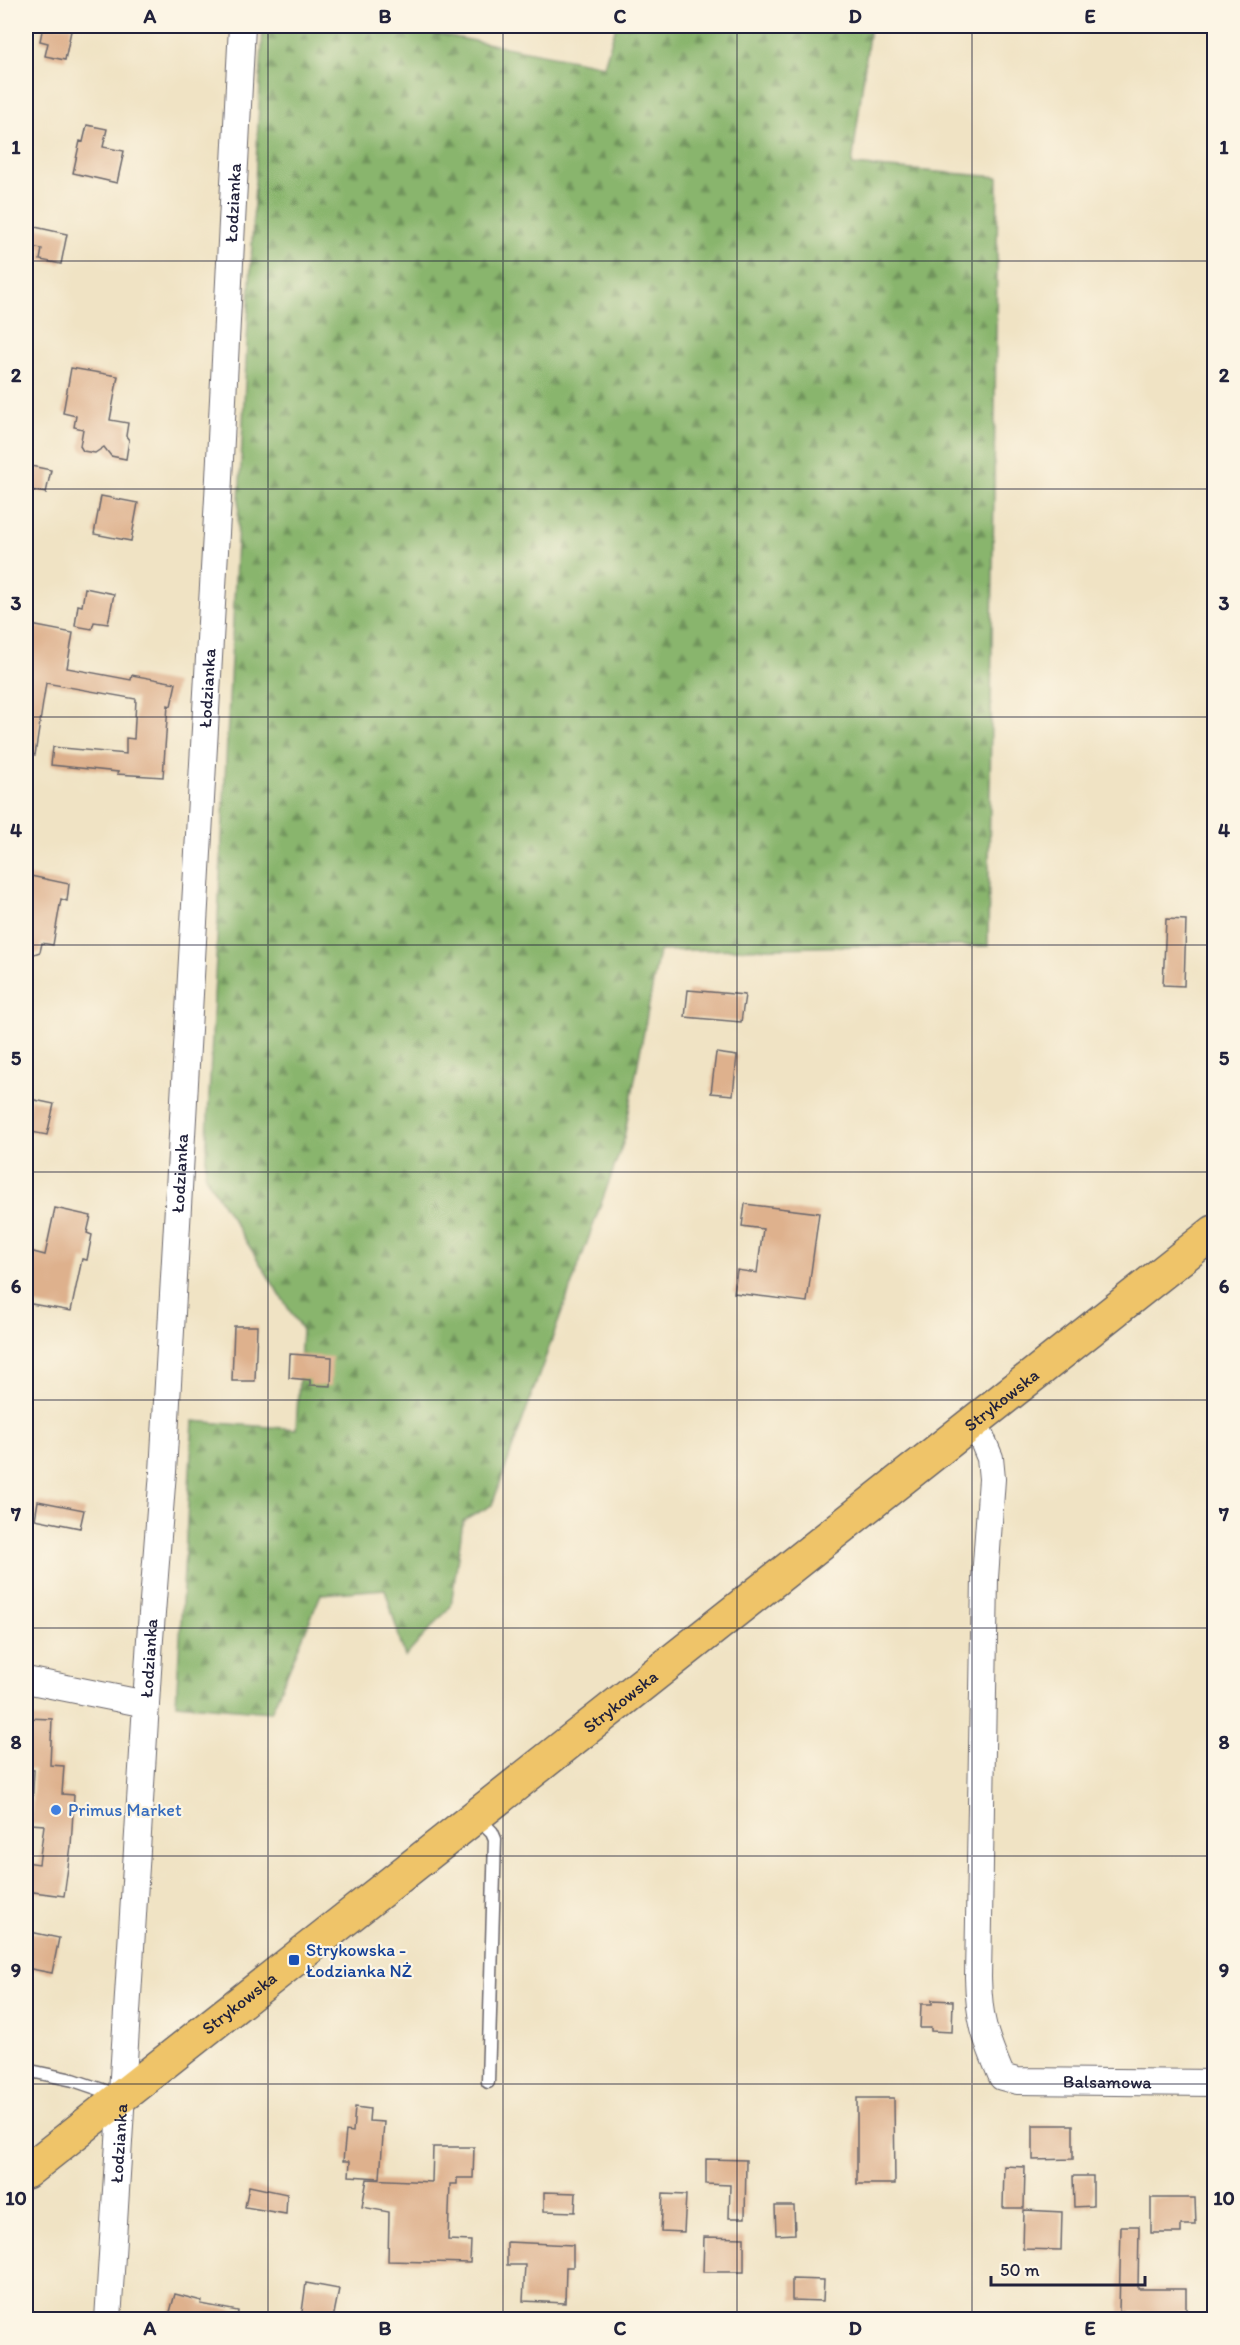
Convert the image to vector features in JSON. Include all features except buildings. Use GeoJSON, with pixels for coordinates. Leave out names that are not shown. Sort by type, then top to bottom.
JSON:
{"type":"FeatureCollection","features":[{"type":"Feature","properties":{"kind":"main road","name":"Strykowska"},"geometry":{"type":"LineString","coordinates":[[26,2172],[1215,1233]]}},
{"type":"Feature","properties":{"kind":"street","name":"Łodzianka"},"geometry":{"type":"LineString","coordinates":[[108,2319],[146,1704],[163,1472],[242,26]]}},
{"type":"Feature","properties":{"kind":"street","name":"Balsamowa"},"geometry":{"type":"LineString","coordinates":[[975,1422],[990,1458],[992,1479],[985,1578],[979,2009],[986,2039],[1002,2076],[1017,2081],[1215,2083]]}},
{"type":"Feature","properties":{"kind":"street"},"geometry":{"type":"LineString","coordinates":[[26,1680],[146,1704]]}},
{"type":"Feature","properties":{"kind":"lane"},"geometry":{"type":"LineString","coordinates":[[477,1816],[492,1832],[495,1839],[488,2082]]}},
{"type":"Feature","properties":{"kind":"lane"},"geometry":{"type":"LineString","coordinates":[[26,2070],[73,2080],[121,2097]]}},
{"type":"Feature","properties":{"kind":"green space"},"geometry":{"type":"Polygon","coordinates":[[[263,26],[397,26],[604,66],[616,26],[870,26],[852,165],[998,177],[988,946],[861,946],[659,951],[623,1143],[492,1505],[463,1521],[451,1606],[405,1657],[385,1589],[321,1594],[271,1712],[176,1704],[193,1421],[296,1429],[302,1330],[205,1176],[263,26]]]}},
{"type":"Feature","properties":{"kind":"place","name":"Primus Market"},"geometry":{"type":"Point","coordinates":[56,1810]}},
{"type":"Feature","properties":{"kind":"place","name":"Strykowska - Łodzianka NŻ"},"geometry":{"type":"Point","coordinates":[294,1960]}}]}
